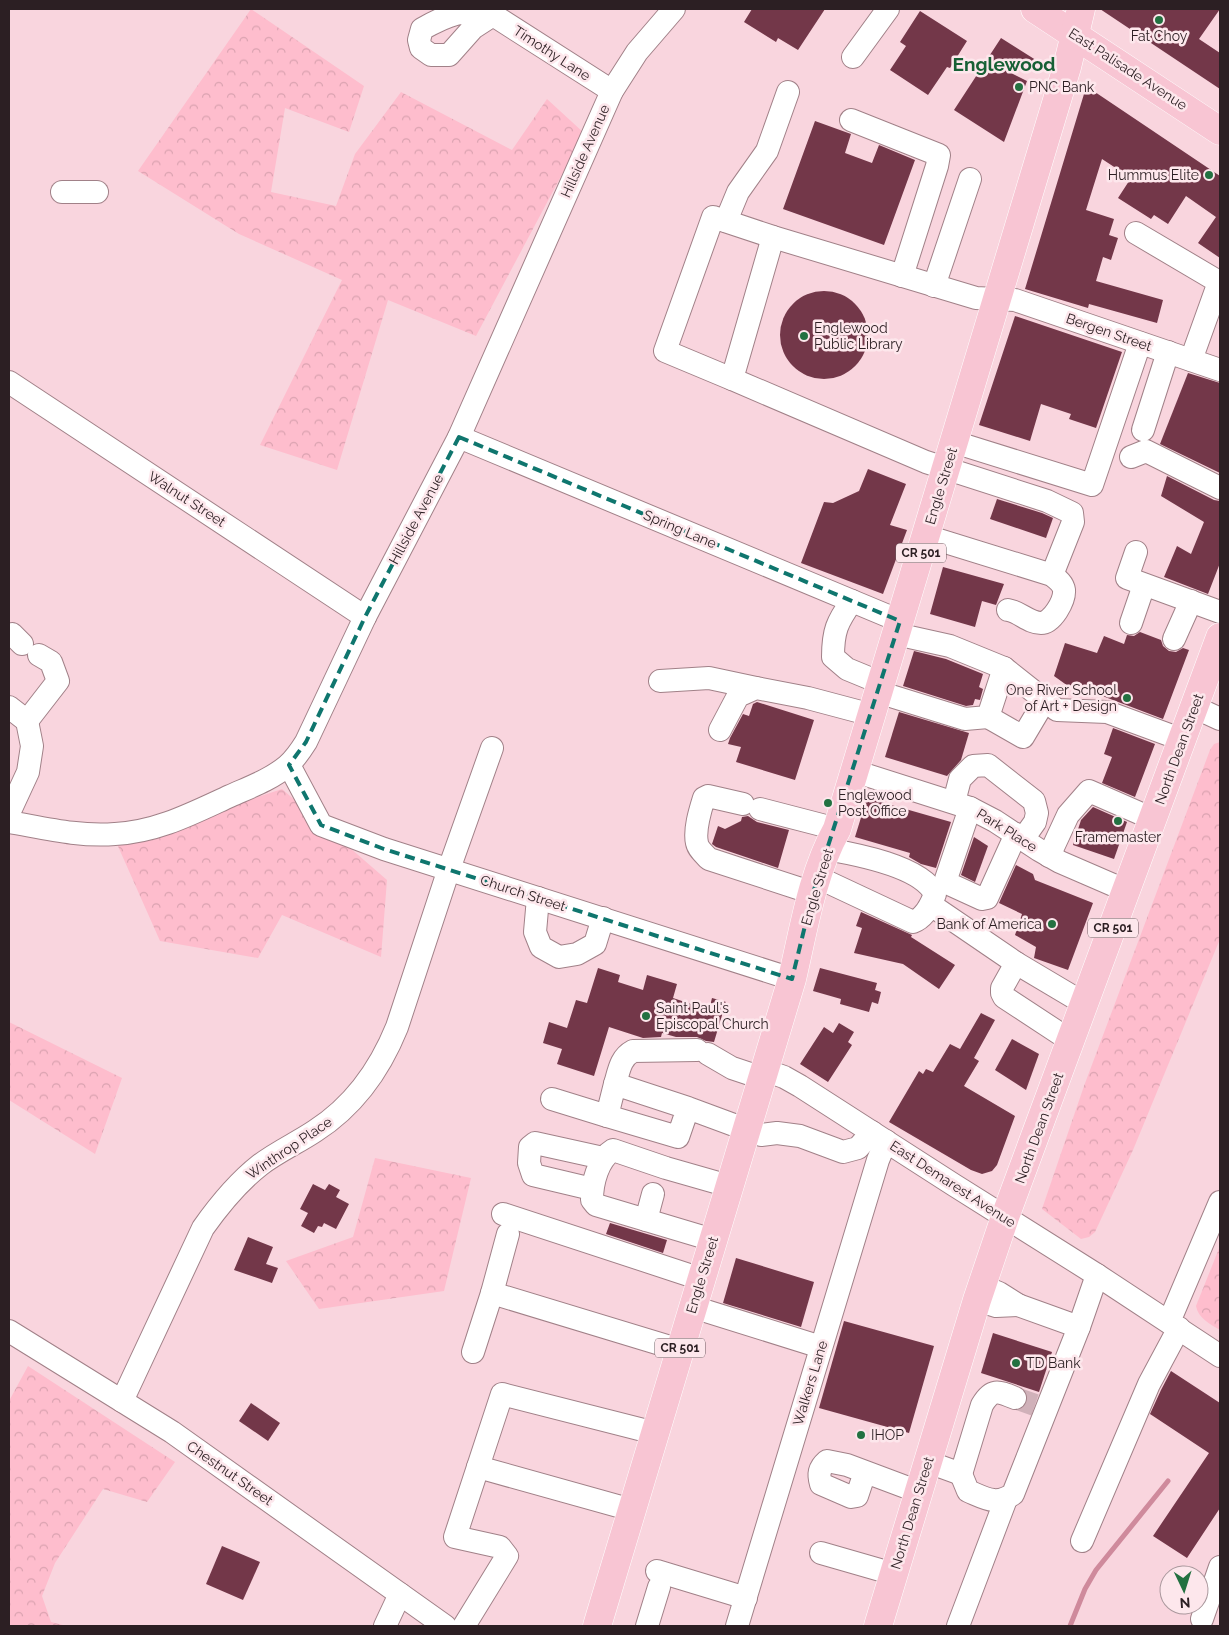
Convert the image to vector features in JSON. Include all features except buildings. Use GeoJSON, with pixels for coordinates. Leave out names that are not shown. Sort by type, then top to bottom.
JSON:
{"type":"FeatureCollection","features":[{"type":"Feature","properties":{"kind":"main road","name":"East Palisade Avenue"},"geometry":{"type":"LineString","coordinates":[[1035,9],[1078,22],[1220,131]]}},
{"type":"Feature","properties":{"kind":"main road","name":"Engle Street"},"geometry":{"type":"LineString","coordinates":[[596,1626],[792,978],[815,885],[832,839],[877,697],[1067,68],[1078,22]]}},
{"type":"Feature","properties":{"kind":"main road","name":"North Dean Street"},"geometry":{"type":"LineString","coordinates":[[878,1626],[1005,1217],[1220,638]]}},
{"type":"Feature","properties":{"kind":"street","name":"Hillside Avenue"},"geometry":{"type":"LineString","coordinates":[[9,822],[85,834],[115,834],[144,830],[176,821],[270,778],[289,765],[306,742],[365,617],[459,437],[612,91],[637,52],[674,9]]}},
{"type":"Feature","properties":{"kind":"street"},"geometry":{"type":"LineString","coordinates":[[853,57],[888,9]]}},
{"type":"Feature","properties":{"kind":"street","name":"Timothy Lane"},"geometry":{"type":"LineString","coordinates":[[493,15],[612,91]]}},
{"type":"Feature","properties":{"kind":"street"},"geometry":{"type":"LineString","coordinates":[[788,92],[767,151],[738,192],[726,221],[713,217],[665,351],[926,462],[1047,501],[1072,512],[1073,522],[1052,575]]}},
{"type":"Feature","properties":{"kind":"street"},"geometry":{"type":"LineString","coordinates":[[851,120],[939,155],[902,276]]}},
{"type":"Feature","properties":{"kind":"street"},"geometry":{"type":"LineString","coordinates":[[934,286],[970,179]]}},
{"type":"Feature","properties":{"kind":"street"},"geometry":{"type":"LineString","coordinates":[[62,192],[97,192]]}},
{"type":"Feature","properties":{"kind":"street","name":"Bergen Street"},"geometry":{"type":"LineString","coordinates":[[726,221],[976,298],[1015,300],[1220,370]]}},
{"type":"Feature","properties":{"kind":"street"},"geometry":{"type":"LineString","coordinates":[[1136,233],[1219,282],[1191,360]]}},
{"type":"Feature","properties":{"kind":"street"},"geometry":{"type":"LineString","coordinates":[[732,379],[774,237]]}},
{"type":"Feature","properties":{"kind":"street"},"geometry":{"type":"LineString","coordinates":[[954,442],[1092,485],[1140,343]]}},
{"type":"Feature","properties":{"kind":"street"},"geometry":{"type":"LineString","coordinates":[[1143,430],[1168,352]]}},
{"type":"Feature","properties":{"kind":"street","name":"Walnut Street"},"geometry":{"type":"LineString","coordinates":[[9,382],[365,617]]}},
{"type":"Feature","properties":{"kind":"street","name":"Spring Lane"},"geometry":{"type":"LineString","coordinates":[[459,437],[852,601],[898,627],[1004,668],[1051,705]]}},
{"type":"Feature","properties":{"kind":"street"},"geometry":{"type":"LineString","coordinates":[[1131,457],[1146,450],[1220,488]]}},
{"type":"Feature","properties":{"kind":"street"},"geometry":{"type":"LineString","coordinates":[[926,536],[1052,575],[1060,582],[1064,592],[1061,603],[1050,619],[1042,623],[1032,622],[1016,612],[1008,610]]}},
{"type":"Feature","properties":{"kind":"street"},"geometry":{"type":"LineString","coordinates":[[1136,552],[1127,578],[1220,612]]}},
{"type":"Feature","properties":{"kind":"street"},"geometry":{"type":"LineString","coordinates":[[1131,623],[1144,585]]}},
{"type":"Feature","properties":{"kind":"street"},"geometry":{"type":"LineString","coordinates":[[852,601],[842,615],[833,637],[832,657],[877,697]]}},
{"type":"Feature","properties":{"kind":"street"},"geometry":{"type":"LineString","coordinates":[[1174,639],[1191,601]]}},
{"type":"Feature","properties":{"kind":"street"},"geometry":{"type":"LineString","coordinates":[[24,644],[50,662],[58,681],[27,721]]}},
{"type":"Feature","properties":{"kind":"street"},"geometry":{"type":"LineString","coordinates":[[988,717],[1004,668]]}},
{"type":"Feature","properties":{"kind":"street"},"geometry":{"type":"LineString","coordinates":[[660,681],[709,678],[808,698],[877,697],[965,719],[988,717],[1023,737],[1051,705],[1107,712],[1183,740]]}},
{"type":"Feature","properties":{"kind":"street"},"geometry":{"type":"LineString","coordinates":[[720,730],[738,696],[756,688]]}},
{"type":"Feature","properties":{"kind":"street"},"geometry":{"type":"LineString","coordinates":[[9,707],[27,721],[32,746],[28,772],[9,812]]}},
{"type":"Feature","properties":{"kind":"street"},"geometry":{"type":"LineString","coordinates":[[1194,707],[1220,720]]}},
{"type":"Feature","properties":{"kind":"street","name":"Winthrop Place"},"geometry":{"type":"LineString","coordinates":[[122,1401],[203,1228],[221,1202],[260,1164],[315,1132],[338,1114],[358,1094],[375,1072],[397,1027],[492,748]]}},
{"type":"Feature","properties":{"kind":"street","name":"Church Street"},"geometry":{"type":"LineString","coordinates":[[289,765],[321,825],[384,849],[792,978]]}},
{"type":"Feature","properties":{"kind":"street"},"geometry":{"type":"LineString","coordinates":[[988,765],[1034,801],[1037,813],[1035,822],[1020,836],[987,898],[982,899],[947,884],[946,879],[962,805],[960,779],[973,766],[988,765]]}},
{"type":"Feature","properties":{"kind":"street","name":"Park Place"},"geometry":{"type":"LineString","coordinates":[[854,771],[962,805],[995,821],[1049,856],[1072,868],[1127,891]]}},
{"type":"Feature","properties":{"kind":"street"},"geometry":{"type":"LineString","coordinates":[[1049,856],[1068,815],[1089,791],[1154,819]]}},
{"type":"Feature","properties":{"kind":"street"},"geometry":{"type":"LineString","coordinates":[[708,796],[752,807],[832,839],[926,882],[935,894],[931,904],[918,920],[909,921],[815,885],[710,859],[697,844],[697,830],[704,798],[708,796]]}},
{"type":"Feature","properties":{"kind":"street"},"geometry":{"type":"LineString","coordinates":[[538,898],[536,932],[541,947],[560,957],[577,954],[595,944],[603,918]]}},
{"type":"Feature","properties":{"kind":"street"},"geometry":{"type":"LineString","coordinates":[[931,904],[1016,963],[1085,1004]]}},
{"type":"Feature","properties":{"kind":"street"},"geometry":{"type":"LineString","coordinates":[[1016,963],[1002,988],[1004,997],[1071,1041]]}},
{"type":"Feature","properties":{"kind":"street","name":"East Demarest Avenue"},"geometry":{"type":"LineString","coordinates":[[615,1084],[625,1055],[633,1051],[702,1052],[732,1068],[794,1082],[1139,1302],[1220,1356]]}},
{"type":"Feature","properties":{"kind":"street"},"geometry":{"type":"LineString","coordinates":[[607,1116],[615,1084],[761,1135],[777,1133],[800,1136],[844,1152],[858,1148],[879,1136]]}},
{"type":"Feature","properties":{"kind":"street"},"geometry":{"type":"LineString","coordinates":[[552,1099],[678,1138],[688,1108]]}},
{"type":"Feature","properties":{"kind":"street","name":"Walkers Lane"},"geometry":{"type":"LineString","coordinates":[[737,1626],[878,1160],[879,1136]]}},
{"type":"Feature","properties":{"kind":"street"},"geometry":{"type":"LineString","coordinates":[[592,1189],[533,1175],[529,1163],[530,1147],[535,1143],[603,1158]]}},
{"type":"Feature","properties":{"kind":"street"},"geometry":{"type":"LineString","coordinates":[[713,1240],[596,1205],[592,1200],[592,1189],[603,1158],[613,1150],[657,1182],[729,1186]]}},
{"type":"Feature","properties":{"kind":"street"},"geometry":{"type":"LineString","coordinates":[[646,1220],[657,1182]]}},
{"type":"Feature","properties":{"kind":"street"},"geometry":{"type":"LineString","coordinates":[[1082,1540],[1174,1325],[1220,1202]]}},
{"type":"Feature","properties":{"kind":"street"},"geometry":{"type":"LineString","coordinates":[[473,1352],[492,1293],[505,1224],[701,1279]]}},
{"type":"Feature","properties":{"kind":"street"},"geometry":{"type":"LineString","coordinates":[[1032,1404],[1000,1392],[987,1396],[982,1405],[961,1474],[968,1491],[994,1501],[1006,1499],[1013,1494],[1032,1404],[1079,1327],[1097,1275]]}},
{"type":"Feature","properties":{"kind":"street"},"geometry":{"type":"LineString","coordinates":[[492,1293],[680,1350]]}},
{"type":"Feature","properties":{"kind":"street"},"geometry":{"type":"LineString","coordinates":[[980,1293],[999,1293],[1018,1305],[1079,1327]]}},
{"type":"Feature","properties":{"kind":"street"},"geometry":{"type":"LineString","coordinates":[[693,1307],[821,1347]]}},
{"type":"Feature","properties":{"kind":"street","name":"Chestnut Street"},"geometry":{"type":"LineString","coordinates":[[9,1331],[172,1432],[445,1626]]}},
{"type":"Feature","properties":{"kind":"street"},"geometry":{"type":"LineString","coordinates":[[464,1626],[507,1556],[500,1546],[456,1537],[502,1394],[655,1433]]}},
{"type":"Feature","properties":{"kind":"street"},"geometry":{"type":"LineString","coordinates":[[928,1462],[961,1474]]}},
{"type":"Feature","properties":{"kind":"street"},"geometry":{"type":"LineString","coordinates":[[478,1467],[632,1510]]}},
{"type":"Feature","properties":{"kind":"street"},"geometry":{"type":"LineString","coordinates":[[865,1472],[919,1492]]}},
{"type":"Feature","properties":{"kind":"street"},"geometry":{"type":"LineString","coordinates":[[958,1626],[1006,1499]]}},
{"type":"Feature","properties":{"kind":"street"},"geometry":{"type":"LineString","coordinates":[[821,1553],[894,1574]]}},
{"type":"Feature","properties":{"kind":"street"},"geometry":{"type":"LineString","coordinates":[[1202,1619],[1220,1567]]}},
{"type":"Feature","properties":{"kind":"street"},"geometry":{"type":"LineString","coordinates":[[647,1626],[658,1579],[746,1598]]}},
{"type":"Feature","properties":{"kind":"street"},"geometry":{"type":"LineString","coordinates":[[385,1626],[400,1594]]}},
{"type":"Feature","properties":{"kind":"highlighted area"},"geometry":{"type":"Polygon","coordinates":[[[459,437],[900,621],[813,893],[792,979],[384,849],[321,825],[289,765],[306,742],[365,617],[459,437]]]}},
{"type":"Feature","properties":{"kind":"green space"},"geometry":{"type":"Polygon","coordinates":[[[251,9],[364,86],[349,132],[285,108],[271,192],[336,206],[355,154],[401,92],[512,150],[547,99],[584,133],[476,336],[388,300],[337,470],[260,445],[342,280],[239,234],[138,171],[251,9]]]}},
{"type":"Feature","properties":{"kind":"green space"},"geometry":{"type":"Polygon","coordinates":[[[1220,742],[1220,939],[1133,1150],[1095,1232],[1089,1237],[1081,1239],[1042,1209],[1084,1086],[1210,750],[1214,744],[1220,742]]]}},
{"type":"Feature","properties":{"kind":"green space"},"geometry":{"type":"Polygon","coordinates":[[[282,789],[387,880],[381,957],[282,915],[258,958],[160,941],[117,844],[282,789]]]}},
{"type":"Feature","properties":{"kind":"green space"},"geometry":{"type":"Polygon","coordinates":[[[9,1022],[122,1078],[95,1154],[9,1100],[9,1022]]]}},
{"type":"Feature","properties":{"kind":"green space"},"geometry":{"type":"Polygon","coordinates":[[[375,1158],[471,1178],[444,1291],[319,1309],[286,1261],[353,1237],[375,1158]]]}},
{"type":"Feature","properties":{"kind":"green space"},"geometry":{"type":"Polygon","coordinates":[[[1220,1246],[1220,1330],[1199,1314],[1196,1306],[1220,1246]]]}},
{"type":"Feature","properties":{"kind":"green space"},"geometry":{"type":"Polygon","coordinates":[[[28,1366],[175,1462],[147,1502],[103,1489],[55,1563],[42,1596],[51,1622],[67,1626],[9,1626],[9,1401],[28,1366]]]}},
{"type":"Feature","properties":{"kind":"waterway"},"geometry":{"type":"LineString","coordinates":[[1070,1626],[1085,1589],[1096,1570],[1168,1481]]}},
{"type":"Feature","properties":{"kind":"tunnel"},"geometry":{"type":"LineString","coordinates":[[1015,1398],[1035,1405]]}},
{"type":"Feature","properties":{"kind":"place","name":"Fat Choy"},"geometry":{"type":"Point","coordinates":[1159,20]}},
{"type":"Feature","properties":{"kind":"place","name":"PNC Bank"},"geometry":{"type":"Point","coordinates":[1019,87]}},
{"type":"Feature","properties":{"kind":"place","name":"Hummus Elite"},"geometry":{"type":"Point","coordinates":[1209,175]}},
{"type":"Feature","properties":{"kind":"place","name":"Englewood Public Library"},"geometry":{"type":"Point","coordinates":[804,336]}},
{"type":"Feature","properties":{"kind":"place","name":"One River School of Art + Design"},"geometry":{"type":"Point","coordinates":[1127,698]}},
{"type":"Feature","properties":{"kind":"place","name":"Englewood Post Office"},"geometry":{"type":"Point","coordinates":[828,803]}},
{"type":"Feature","properties":{"kind":"place","name":"Framemaster"},"geometry":{"type":"Point","coordinates":[1118,821]}},
{"type":"Feature","properties":{"kind":"place","name":"Bank of America"},"geometry":{"type":"Point","coordinates":[1052,924]}},
{"type":"Feature","properties":{"kind":"place","name":"Saint Paul's Episcopal Church"},"geometry":{"type":"Point","coordinates":[646,1016]}},
{"type":"Feature","properties":{"kind":"place","name":"TD Bank"},"geometry":{"type":"Point","coordinates":[1016,1363]}},
{"type":"Feature","properties":{"kind":"place","name":"IHOP"},"geometry":{"type":"Point","coordinates":[861,1435]}},
{"type":"Feature","properties":{"kind":"district","name":"Englewood"},"geometry":{"type":"Point","coordinates":[1004,64]}}]}
